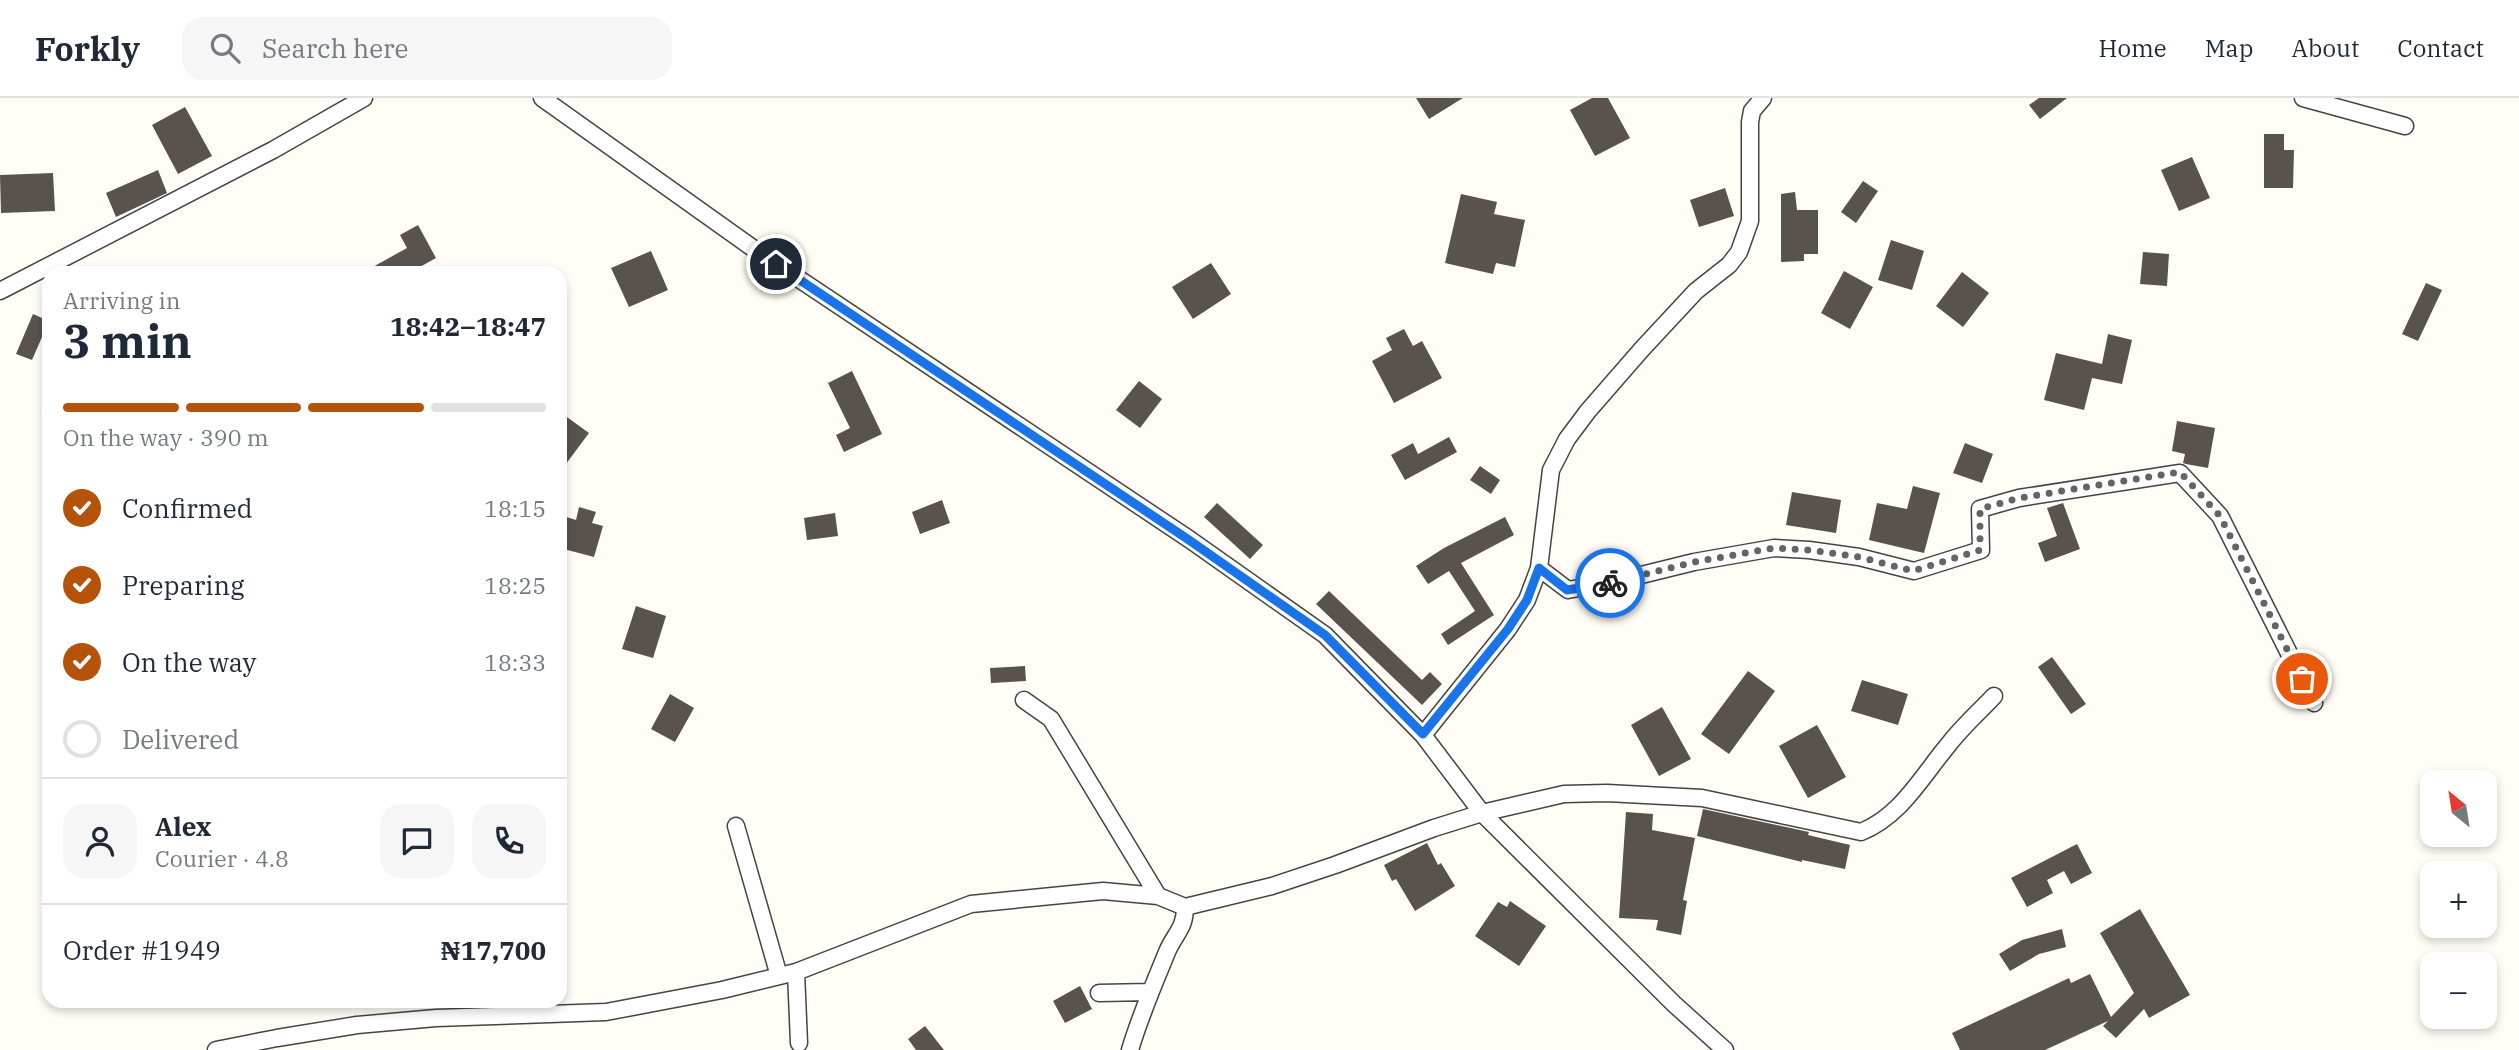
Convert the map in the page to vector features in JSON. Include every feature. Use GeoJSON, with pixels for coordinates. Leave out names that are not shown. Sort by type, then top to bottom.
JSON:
{"type":"FeatureCollection","features":[{"type":"Feature","properties":{"kind":"street"},"geometry":{"type":"LineString","coordinates":[[48,266],[273,150],[364,98]]}},
{"type":"Feature","properties":{"kind":"street"},"geometry":{"type":"LineString","coordinates":[[542,98],[754,248],[1189,540],[1325,635],[1423,734],[1482,813],[1674,1004],[1725,1050]]}},
{"type":"Feature","properties":{"kind":"street"},"geometry":{"type":"LineString","coordinates":[[1423,734],[1508,629],[1527,600],[1539,568],[1551,470],[1567,439],[1642,349],[1696,291],[1729,265],[1739,252],[1750,221],[1750,122],[1752,111],[1763,98]]}},
{"type":"Feature","properties":{"kind":"street"},"geometry":{"type":"LineString","coordinates":[[2303,98],[2406,126]]}},
{"type":"Feature","properties":{"kind":"street"},"geometry":{"type":"LineString","coordinates":[[0,291],[42,269]]}},
{"type":"Feature","properties":{"kind":"street"},"geometry":{"type":"LineString","coordinates":[[1539,568],[1567,590],[1694,562],[1774,548],[1859,557],[1913,571],[1980,550],[1980,509],[2019,498],[2180,472],[2220,516],[2314,703]]}},
{"type":"Feature","properties":{"kind":"street"},"geometry":{"type":"LineString","coordinates":[[216,1050],[357,1026],[436,1018],[606,1012],[722,990],[788,974],[971,904],[1103,891],[1158,896],[1185,906],[1272,886],[1434,828],[1482,813],[1564,794],[1607,793],[1702,798],[1861,832],[1879,825],[1903,803],[1950,742],[1994,696]]}},
{"type":"Feature","properties":{"kind":"street"},"geometry":{"type":"LineString","coordinates":[[1024,700],[1051,719],[1158,896]]}},
{"type":"Feature","properties":{"kind":"street"},"geometry":{"type":"LineString","coordinates":[[736,826],[788,974],[799,1044]]}},
{"type":"Feature","properties":{"kind":"street"},"geometry":{"type":"LineString","coordinates":[[1130,1050],[1170,944],[1185,922],[1185,906]]}},
{"type":"Feature","properties":{"kind":"street"},"geometry":{"type":"LineString","coordinates":[[1099,993],[1150,992]]}},
{"type":"Feature","properties":{"kind":"building"},"geometry":{"type":"Polygon","coordinates":[[[1416,98],[1463,98],[1429,119],[1416,98]]]}},
{"type":"Feature","properties":{"kind":"building"},"geometry":{"type":"Polygon","coordinates":[[[1592,98],[1608,98],[1630,138],[1595,156],[1570,110],[1592,98]]]}},
{"type":"Feature","properties":{"kind":"building"},"geometry":{"type":"Polygon","coordinates":[[[2039,98],[2067,98],[2040,119],[2029,105],[2039,98]]]}},
{"type":"Feature","properties":{"kind":"building"},"geometry":{"type":"Polygon","coordinates":[[[185,107],[212,156],[178,174],[152,125],[185,107]]]}},
{"type":"Feature","properties":{"kind":"building"},"geometry":{"type":"Polygon","coordinates":[[[2264,134],[2284,134],[2284,150],[2294,150],[2293,188],[2264,188],[2264,134]]]}},
{"type":"Feature","properties":{"kind":"building"},"geometry":{"type":"Polygon","coordinates":[[[2192,157],[2210,198],[2179,211],[2161,170],[2192,157]]]}},
{"type":"Feature","properties":{"kind":"building"},"geometry":{"type":"Polygon","coordinates":[[[158,170],[167,193],[116,217],[106,193],[158,170]]]}},
{"type":"Feature","properties":{"kind":"building"},"geometry":{"type":"Polygon","coordinates":[[[53,173],[55,211],[1,213],[0,175],[53,173]]]}},
{"type":"Feature","properties":{"kind":"building"},"geometry":{"type":"Polygon","coordinates":[[[1863,181],[1878,191],[1856,223],[1841,212],[1863,181]]]}},
{"type":"Feature","properties":{"kind":"building"},"geometry":{"type":"Polygon","coordinates":[[[1725,188],[1734,216],[1699,227],[1690,200],[1725,188]]]}},
{"type":"Feature","properties":{"kind":"building"},"geometry":{"type":"Polygon","coordinates":[[[1795,192],[1797,210],[1818,210],[1818,254],[1804,254],[1804,261],[1781,262],[1781,194],[1795,192]]]}},
{"type":"Feature","properties":{"kind":"building"},"geometry":{"type":"Polygon","coordinates":[[[1461,194],[1497,202],[1494,214],[1525,220],[1515,267],[1496,263],[1493,274],[1445,263],[1461,194]]]}},
{"type":"Feature","properties":{"kind":"building"},"geometry":{"type":"Polygon","coordinates":[[[418,225],[436,258],[422,266],[375,266],[407,248],[400,235],[418,225]]]}},
{"type":"Feature","properties":{"kind":"building"},"geometry":{"type":"Polygon","coordinates":[[[1891,240],[1924,251],[1912,290],[1878,280],[1891,240]]]}},
{"type":"Feature","properties":{"kind":"building"},"geometry":{"type":"Polygon","coordinates":[[[651,251],[668,290],[629,307],[611,268],[651,251]]]}},
{"type":"Feature","properties":{"kind":"building"},"geometry":{"type":"Polygon","coordinates":[[[2143,252],[2169,254],[2167,286],[2140,284],[2143,252]]]}},
{"type":"Feature","properties":{"kind":"building"},"geometry":{"type":"Polygon","coordinates":[[[1211,263],[1231,294],[1193,319],[1172,287],[1211,263]]]}},
{"type":"Feature","properties":{"kind":"building"},"geometry":{"type":"Polygon","coordinates":[[[1844,271],[1873,287],[1850,329],[1821,313],[1844,271]]]}},
{"type":"Feature","properties":{"kind":"building"},"geometry":{"type":"Polygon","coordinates":[[[1962,272],[1989,293],[1963,327],[1936,306],[1962,272]]]}},
{"type":"Feature","properties":{"kind":"building"},"geometry":{"type":"Polygon","coordinates":[[[2426,283],[2442,290],[2418,341],[2402,334],[2426,283]]]}},
{"type":"Feature","properties":{"kind":"building"},"geometry":{"type":"Polygon","coordinates":[[[33,314],[42,318],[42,337],[32,360],[16,354],[33,314]]]}},
{"type":"Feature","properties":{"kind":"building"},"geometry":{"type":"Polygon","coordinates":[[[1404,329],[1413,346],[1422,341],[1442,378],[1394,403],[1372,361],[1392,350],[1386,338],[1404,329]]]}},
{"type":"Feature","properties":{"kind":"building"},"geometry":{"type":"Polygon","coordinates":[[[2108,334],[2132,340],[2122,384],[2092,378],[2084,410],[2044,400],[2056,353],[2102,364],[2108,334]]]}},
{"type":"Feature","properties":{"kind":"building"},"geometry":{"type":"Polygon","coordinates":[[[852,371],[882,434],[844,452],[836,435],[850,428],[828,383],[852,371]]]}},
{"type":"Feature","properties":{"kind":"building"},"geometry":{"type":"Polygon","coordinates":[[[1139,381],[1162,399],[1140,428],[1116,410],[1139,381]]]}},
{"type":"Feature","properties":{"kind":"building"},"geometry":{"type":"Polygon","coordinates":[[[567,417],[589,433],[567,463],[567,417]]]}},
{"type":"Feature","properties":{"kind":"building"},"geometry":{"type":"Polygon","coordinates":[[[2177,421],[2215,428],[2208,468],[2183,463],[2185,454],[2172,451],[2177,421]]]}},
{"type":"Feature","properties":{"kind":"building"},"geometry":{"type":"Polygon","coordinates":[[[1449,437],[1457,452],[1405,480],[1391,455],[1413,443],[1418,454],[1449,437]]]}},
{"type":"Feature","properties":{"kind":"building"},"geometry":{"type":"Polygon","coordinates":[[[1965,443],[1993,454],[1982,483],[1953,473],[1965,443]]]}},
{"type":"Feature","properties":{"kind":"building"},"geometry":{"type":"Polygon","coordinates":[[[1480,466],[1500,480],[1491,494],[1470,480],[1480,466]]]}},
{"type":"Feature","properties":{"kind":"building"},"geometry":{"type":"Polygon","coordinates":[[[1913,486],[1940,493],[1924,553],[1869,540],[1877,503],[1907,509],[1913,486]]]}},
{"type":"Feature","properties":{"kind":"building"},"geometry":{"type":"Polygon","coordinates":[[[1792,492],[1841,500],[1836,533],[1786,525],[1792,492]]]}},
{"type":"Feature","properties":{"kind":"building"},"geometry":{"type":"Polygon","coordinates":[[[942,500],[950,523],[920,534],[912,512],[942,500]]]}},
{"type":"Feature","properties":{"kind":"building"},"geometry":{"type":"Polygon","coordinates":[[[1217,503],[1263,545],[1250,559],[1204,517],[1217,503]]]}},
{"type":"Feature","properties":{"kind":"building"},"geometry":{"type":"Polygon","coordinates":[[[2063,503],[2080,549],[2045,562],[2038,543],[2057,536],[2047,508],[2063,503]]]}},
{"type":"Feature","properties":{"kind":"building"},"geometry":{"type":"Polygon","coordinates":[[[579,507],[596,512],[592,523],[603,526],[594,557],[567,550],[567,517],[576,520],[579,507]]]}},
{"type":"Feature","properties":{"kind":"building"},"geometry":{"type":"Polygon","coordinates":[[[835,513],[838,536],[807,540],[804,518],[835,513]]]}},
{"type":"Feature","properties":{"kind":"building"},"geometry":{"type":"Polygon","coordinates":[[[1505,517],[1514,535],[1461,563],[1494,615],[1448,645],[1441,634],[1475,611],[1449,571],[1428,584],[1416,566],[1444,548],[1505,517]]]}},
{"type":"Feature","properties":{"kind":"building"},"geometry":{"type":"Polygon","coordinates":[[[1329,591],[1422,680],[1430,672],[1442,684],[1422,705],[1316,604],[1329,591]]]}},
{"type":"Feature","properties":{"kind":"building"},"geometry":{"type":"Polygon","coordinates":[[[636,606],[666,616],[653,658],[622,649],[636,606]]]}},
{"type":"Feature","properties":{"kind":"building"},"geometry":{"type":"Polygon","coordinates":[[[2052,657],[2086,704],[2071,714],[2038,667],[2052,657]]]}},
{"type":"Feature","properties":{"kind":"building"},"geometry":{"type":"Polygon","coordinates":[[[1025,666],[1026,681],[991,683],[990,668],[1025,666]]]}},
{"type":"Feature","properties":{"kind":"building"},"geometry":{"type":"Polygon","coordinates":[[[1748,671],[1775,691],[1729,754],[1701,734],[1748,671]]]}},
{"type":"Feature","properties":{"kind":"building"},"geometry":{"type":"Polygon","coordinates":[[[1862,680],[1908,694],[1898,725],[1851,711],[1862,680]]]}},
{"type":"Feature","properties":{"kind":"building"},"geometry":{"type":"Polygon","coordinates":[[[670,694],[694,708],[675,742],[651,729],[670,694]]]}},
{"type":"Feature","properties":{"kind":"building"},"geometry":{"type":"Polygon","coordinates":[[[1662,707],[1691,759],[1659,776],[1631,725],[1662,707]]]}},
{"type":"Feature","properties":{"kind":"building"},"geometry":{"type":"Polygon","coordinates":[[[1817,725],[1846,777],[1808,798],[1779,746],[1817,725]]]}},
{"type":"Feature","properties":{"kind":"building"},"geometry":{"type":"Polygon","coordinates":[[[1703,809],[1809,832],[1808,835],[1850,845],[1845,869],[1802,862],[1697,836],[1703,809]]]}},
{"type":"Feature","properties":{"kind":"building"},"geometry":{"type":"Polygon","coordinates":[[[1626,812],[1653,814],[1652,830],[1695,838],[1683,900],[1687,901],[1681,935],[1656,930],[1658,920],[1619,918],[1626,812]]]}},
{"type":"Feature","properties":{"kind":"building"},"geometry":{"type":"Polygon","coordinates":[[[1427,843],[1438,865],[1441,863],[1455,886],[1415,911],[1396,879],[1392,881],[1384,865],[1427,843]]]}},
{"type":"Feature","properties":{"kind":"building"},"geometry":{"type":"Polygon","coordinates":[[[2077,844],[2092,873],[2071,884],[2064,871],[2047,880],[2053,893],[2027,907],[2011,878],[2077,844]]]}},
{"type":"Feature","properties":{"kind":"building"},"geometry":{"type":"Polygon","coordinates":[[[1510,901],[1546,926],[1519,966],[1475,936],[1498,902],[1507,907],[1510,901]]]}},
{"type":"Feature","properties":{"kind":"building"},"geometry":{"type":"Polygon","coordinates":[[[2140,909],[2190,995],[2149,1018],[2144,1009],[2116,1038],[2103,1026],[2108,1021],[2045,1050],[1960,1050],[1952,1033],[2069,978],[2071,983],[2090,974],[2111,1017],[2134,993],[2100,933],[2140,909]]]}},
{"type":"Feature","properties":{"kind":"building"},"geometry":{"type":"Polygon","coordinates":[[[2062,929],[2066,947],[2039,954],[2010,971],[1999,954],[2022,940],[2062,929]]]}},
{"type":"Feature","properties":{"kind":"building"},"geometry":{"type":"Polygon","coordinates":[[[1080,986],[1092,1009],[1065,1023],[1053,1001],[1080,986]]]}},
{"type":"Feature","properties":{"kind":"building"},"geometry":{"type":"Polygon","coordinates":[[[925,1026],[944,1050],[916,1050],[908,1039],[925,1026]]]}},
{"type":"Feature","properties":{"kind":"way so far"},"geometry":{"type":"LineString","coordinates":[[1610,583],[1694,562],[1774,548],[1859,557],[1913,571],[1980,550],[1980,509],[2019,498],[2180,472],[2220,516],[2302,679]]}},
{"type":"Feature","properties":{"kind":"route"},"geometry":{"type":"LineString","coordinates":[[776,264],[1189,540],[1325,635],[1423,734],[1508,629],[1527,600],[1539,568],[1567,590],[1610,583]]}}]}
